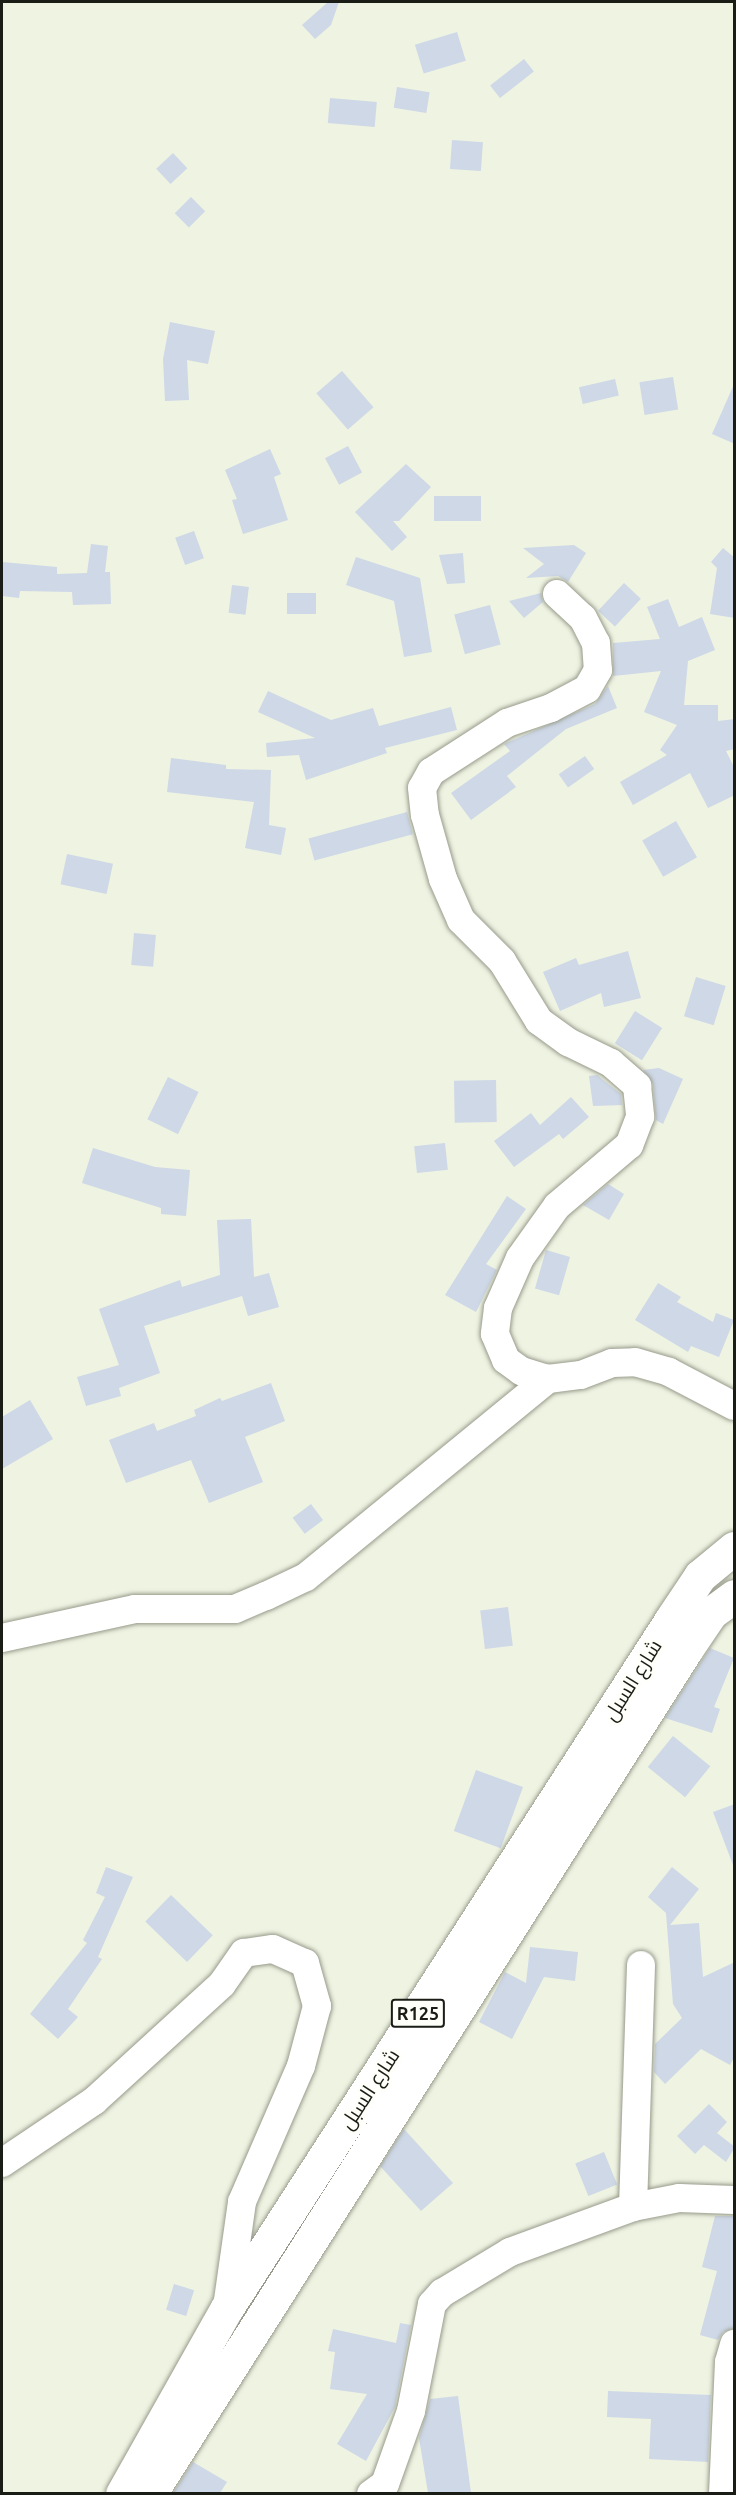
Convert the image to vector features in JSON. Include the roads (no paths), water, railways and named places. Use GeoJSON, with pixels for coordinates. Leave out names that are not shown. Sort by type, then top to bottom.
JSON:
{"type":"FeatureCollection","features":[{"type":"Feature","properties":{"kind":"main road","name":"شارع السبل"},"geometry":{"type":"LineString","coordinates":[[122,2493],[227,2308],[676,1612],[700,1576],[735,1548]]}},
{"type":"Feature","properties":{"kind":"main road","name":"شارع السبل"},"geometry":{"type":"LineString","coordinates":[[150,2493],[686,1650],[711,1613],[735,1596]]}},
{"type":"Feature","properties":{"kind":"street"},"geometry":{"type":"LineString","coordinates":[[557,594],[583,618],[596,643],[598,670],[587,689],[552,708],[507,723],[431,772],[422,788],[424,815],[443,879],[461,920],[502,962],[539,1021],[568,1042],[611,1063],[637,1086],[640,1117],[629,1145],[557,1206],[520,1258],[498,1308],[495,1334],[506,1360],[521,1371],[548,1379],[581,1375],[612,1363],[635,1362],[669,1372],[735,1406]]}},
{"type":"Feature","properties":{"kind":"street"},"geometry":{"type":"LineString","coordinates":[[2,1638],[135,1609],[235,1609],[274,1593],[306,1577],[548,1379]]}},
{"type":"Feature","properties":{"kind":"street"},"geometry":{"type":"LineString","coordinates":[[2,2163],[94,2101],[222,1984],[244,1953],[273,1949],[305,1963],[317,2006],[301,2066],[242,2202],[227,2308]]}},
{"type":"Feature","properties":{"kind":"street"},"geometry":{"type":"LineString","coordinates":[[633,2207],[641,1965]]}},
{"type":"Feature","properties":{"kind":"street"},"geometry":{"type":"LineString","coordinates":[[371,2493],[385,2484],[411,2411],[432,2304],[442,2293],[510,2252],[633,2207],[679,2198],[735,2200]]}},
{"type":"Feature","properties":{"kind":"street"},"geometry":{"type":"LineString","coordinates":[[723,2493],[729,2362],[735,2344]]}}]}
